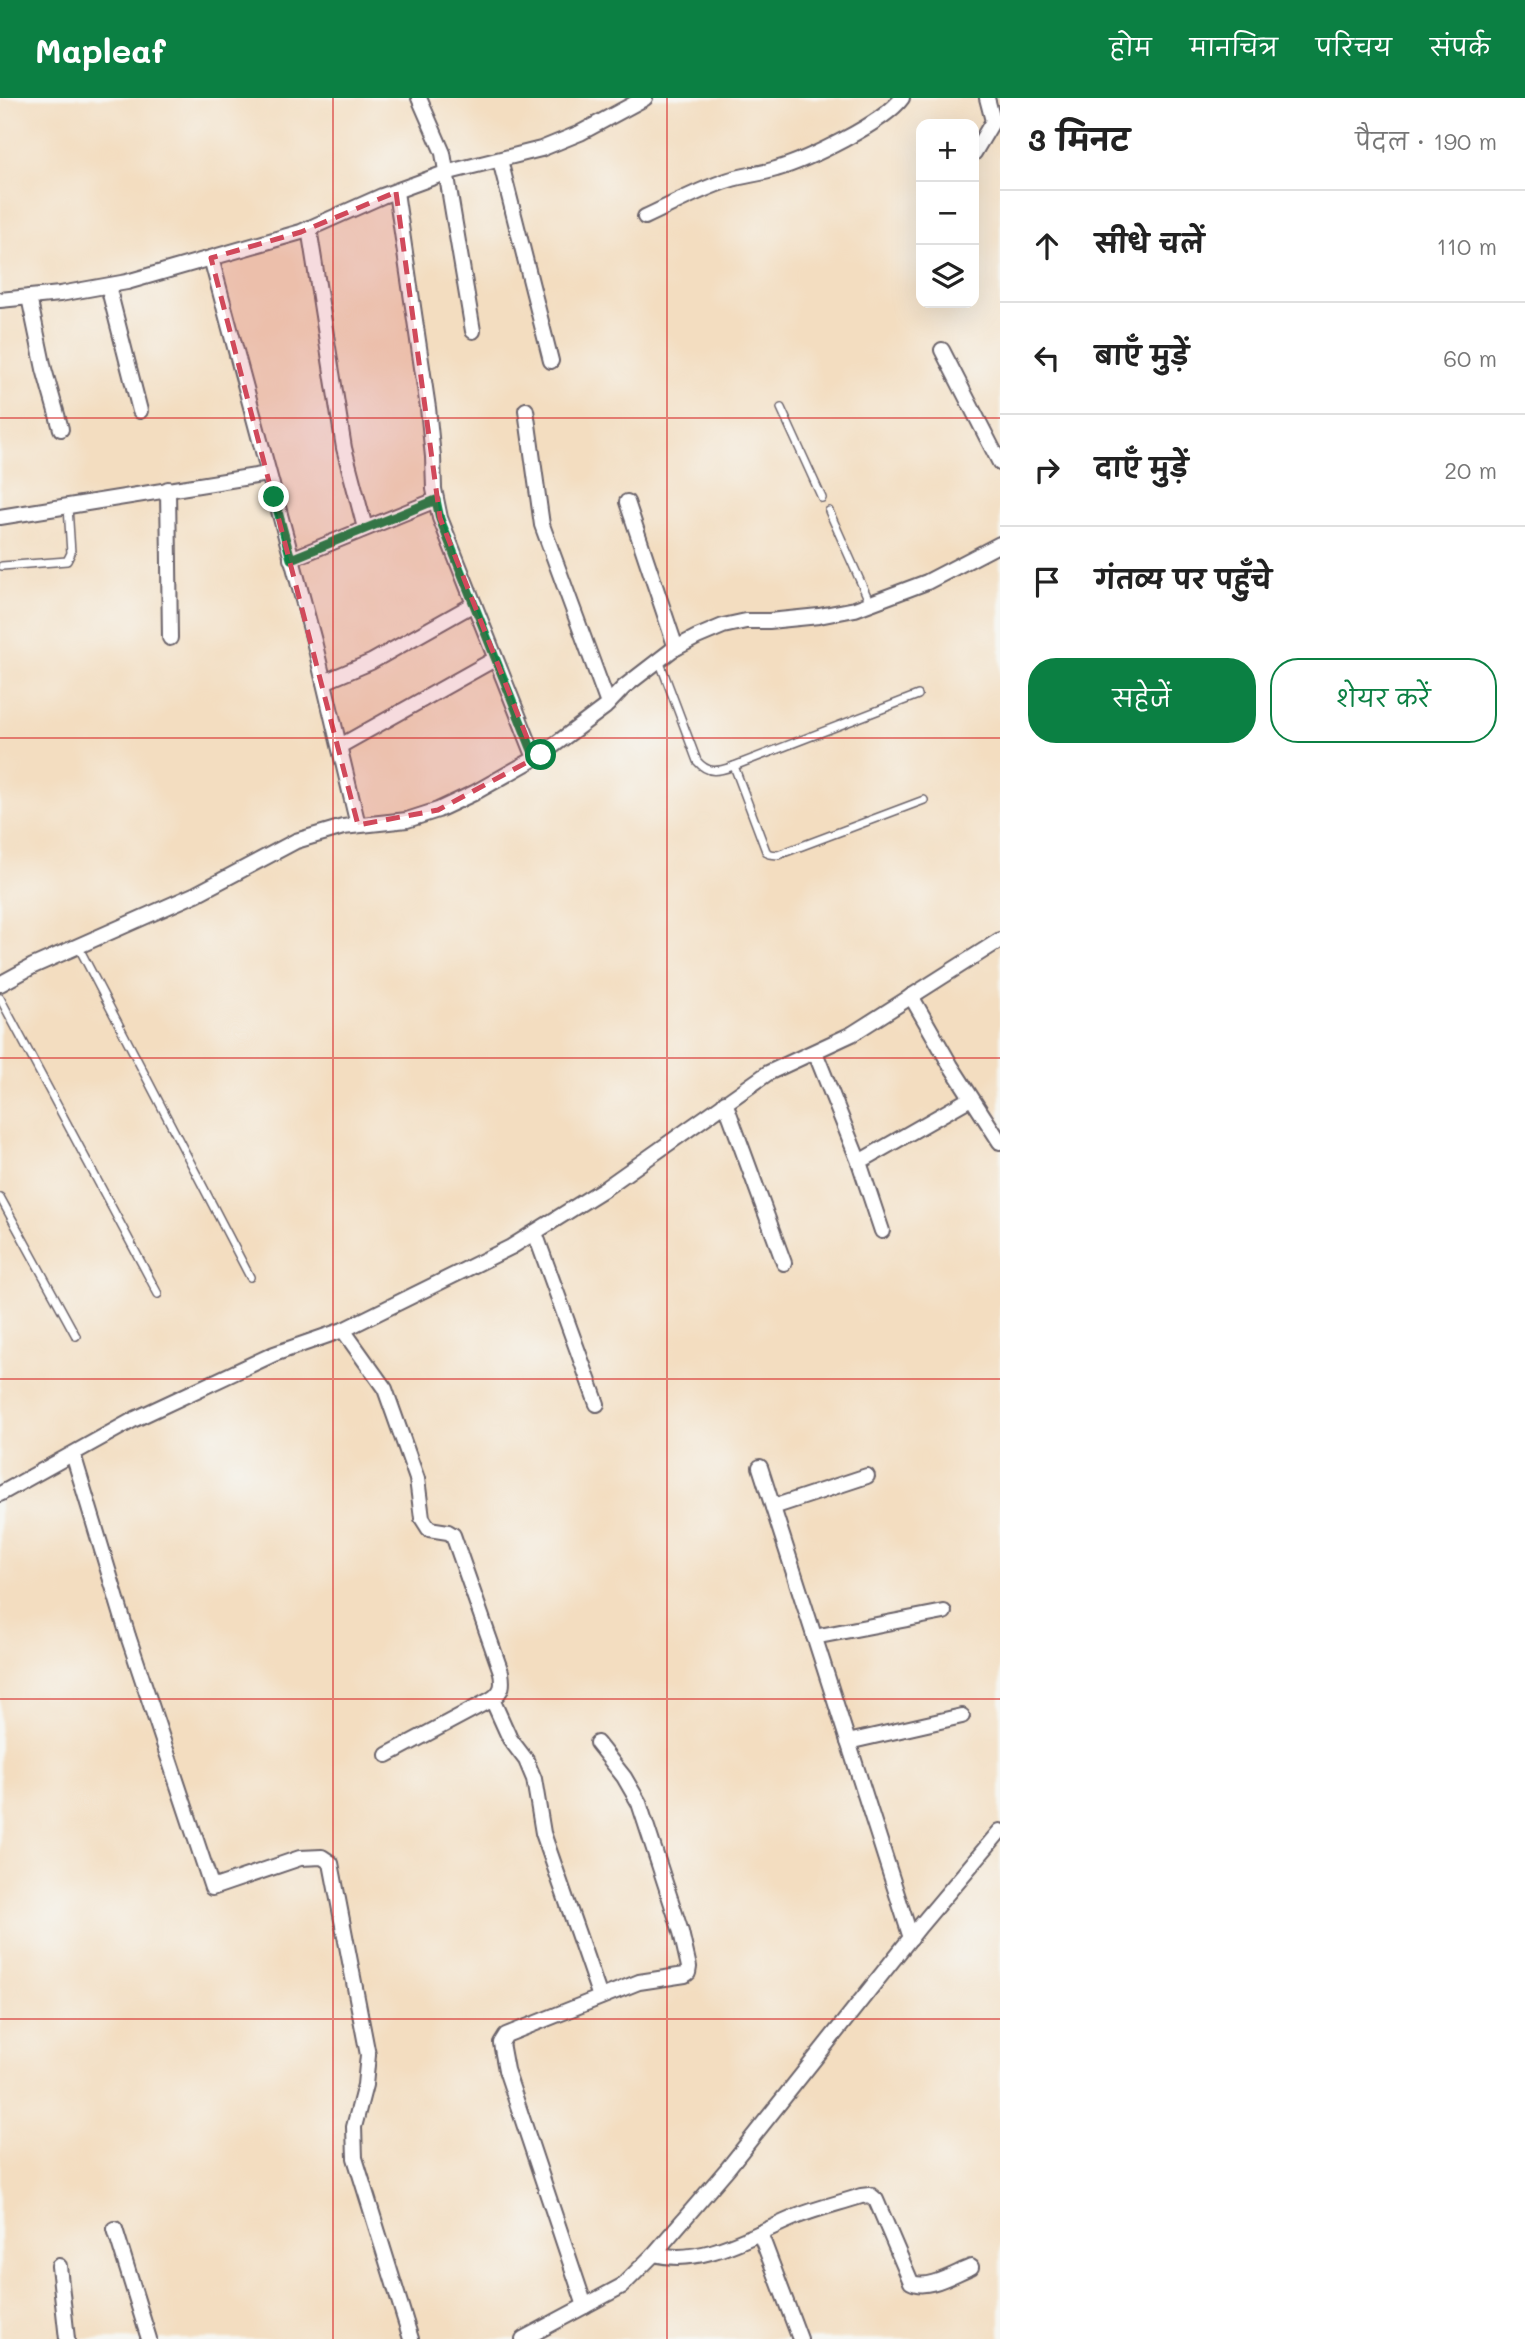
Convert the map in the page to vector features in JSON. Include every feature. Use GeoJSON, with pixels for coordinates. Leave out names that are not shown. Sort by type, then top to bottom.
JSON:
{"type":"FeatureCollection","features":[{"type":"Feature","properties":{"kind":"street"},"geometry":{"type":"LineString","coordinates":[[419,98],[440,145],[473,331]]}},
{"type":"Feature","properties":{"kind":"street"},"geometry":{"type":"LineString","coordinates":[[645,217],[714,185],[776,170],[818,153],[856,132],[902,98]]}},
{"type":"Feature","properties":{"kind":"street"},"geometry":{"type":"LineString","coordinates":[[979,145],[993,121],[988,98]]}},
{"type":"Feature","properties":{"kind":"street"},"geometry":{"type":"LineString","coordinates":[[0,300],[108,286],[309,228],[446,173],[541,149],[580,133],[641,99]]}},
{"type":"Feature","properties":{"kind":"street"},"geometry":{"type":"LineString","coordinates":[[500,160],[551,361]]}},
{"type":"Feature","properties":{"kind":"street"},"geometry":{"type":"LineString","coordinates":[[396,192],[428,408],[440,519],[535,758]]}},
{"type":"Feature","properties":{"kind":"street"},"geometry":{"type":"LineString","coordinates":[[309,228],[344,448],[365,528]]}},
{"type":"Feature","properties":{"kind":"street"},"geometry":{"type":"LineString","coordinates":[[211,258],[324,682],[358,825]]}},
{"type":"Feature","properties":{"kind":"street"},"geometry":{"type":"LineString","coordinates":[[108,286],[140,411]]}},
{"type":"Feature","properties":{"kind":"street"},"geometry":{"type":"LineString","coordinates":[[29,297],[44,369],[61,429]]}},
{"type":"Feature","properties":{"kind":"street"},"geometry":{"type":"LineString","coordinates":[[942,351],[1000,463]]}},
{"type":"Feature","properties":{"kind":"street"},"geometry":{"type":"LineString","coordinates":[[526,410],[541,526],[608,704]]}},
{"type":"Feature","properties":{"kind":"street"},"geometry":{"type":"LineString","coordinates":[[0,517],[268,474]]}},
{"type":"Feature","properties":{"kind":"street"},"geometry":{"type":"LineString","coordinates":[[168,489],[170,638]]}},
{"type":"Feature","properties":{"kind":"street"},"geometry":{"type":"LineString","coordinates":[[291,559],[436,500]]}},
{"type":"Feature","properties":{"kind":"street"},"geometry":{"type":"LineString","coordinates":[[627,502],[676,648]]}},
{"type":"Feature","properties":{"kind":"street"},"geometry":{"type":"LineString","coordinates":[[0,984],[195,894],[296,841],[343,827],[407,820],[438,810],[474,793],[535,758],[608,704],[624,687],[676,648],[723,626],[746,621],[819,616],[870,603],[927,582],[1000,544]]}},
{"type":"Feature","properties":{"kind":"street"},"geometry":{"type":"LineString","coordinates":[[324,682],[371,662],[474,604]]}},
{"type":"Feature","properties":{"kind":"street"},"geometry":{"type":"LineString","coordinates":[[340,746],[495,659]]}},
{"type":"Feature","properties":{"kind":"street"},"geometry":{"type":"LineString","coordinates":[[0,1494],[135,1419],[274,1354],[342,1330],[447,1280],[535,1233],[604,1189],[768,1073],[852,1034],[1000,940]]}},
{"type":"Feature","properties":{"kind":"street"},"geometry":{"type":"LineString","coordinates":[[911,996],[1000,1142]]}},
{"type":"Feature","properties":{"kind":"street"},"geometry":{"type":"LineString","coordinates":[[815,1052],[859,1162],[882,1231]]}},
{"type":"Feature","properties":{"kind":"street"},"geometry":{"type":"LineString","coordinates":[[859,1162],[971,1098]]}},
{"type":"Feature","properties":{"kind":"street"},"geometry":{"type":"LineString","coordinates":[[725,1102],[784,1263]]}},
{"type":"Feature","properties":{"kind":"street"},"geometry":{"type":"LineString","coordinates":[[535,1233],[597,1404]]}},
{"type":"Feature","properties":{"kind":"street"},"geometry":{"type":"LineString","coordinates":[[342,1330],[384,1389],[417,1479],[422,1518],[426,1526],[453,1535],[501,1672],[503,1685],[500,1693],[492,1699],[387,1755]]}},
{"type":"Feature","properties":{"kind":"street"},"geometry":{"type":"LineString","coordinates":[[73,1454],[128,1636],[212,1888],[300,1858],[322,1857],[331,1863],[368,2055],[365,2085],[354,2127],[355,2158],[411,2339]]}},
{"type":"Feature","properties":{"kind":"street"},"geometry":{"type":"LineString","coordinates":[[760,1468],[911,1938]]}},
{"type":"Feature","properties":{"kind":"street"},"geometry":{"type":"LineString","coordinates":[[773,1507],[867,1476]]}},
{"type":"Feature","properties":{"kind":"street"},"geometry":{"type":"LineString","coordinates":[[814,1637],[944,1612]]}},
{"type":"Feature","properties":{"kind":"street"},"geometry":{"type":"LineString","coordinates":[[492,1699],[510,1739],[526,1760],[534,1779],[543,1833],[600,1997]]}},
{"type":"Feature","properties":{"kind":"street"},"geometry":{"type":"LineString","coordinates":[[848,1742],[962,1716]]}},
{"type":"Feature","properties":{"kind":"street"},"geometry":{"type":"LineString","coordinates":[[585,2306],[506,2070],[501,2043],[506,2035],[639,1982],[685,1975],[689,1971],[681,1932],[639,1803],[624,1777],[597,1743]]}},
{"type":"Feature","properties":{"kind":"street"},"geometry":{"type":"LineString","coordinates":[[527,2338],[622,2286],[654,2254],[1000,1831]]}},
{"type":"Feature","properties":{"kind":"street"},"geometry":{"type":"LineString","coordinates":[[654,2254],[672,2259],[712,2252],[802,2215],[861,2196],[870,2196],[879,2208],[911,2283],[919,2286],[928,2284],[971,2267]]}},
{"type":"Feature","properties":{"kind":"street"},"geometry":{"type":"LineString","coordinates":[[115,2229],[149,2339]]}},
{"type":"Feature","properties":{"kind":"street"},"geometry":{"type":"LineString","coordinates":[[760,2233],[800,2339]]}},
{"type":"Feature","properties":{"kind":"street"},"geometry":{"type":"LineString","coordinates":[[59,2266],[67,2339]]}},
{"type":"Feature","properties":{"kind":"lane"},"geometry":{"type":"LineString","coordinates":[[781,408],[822,498]]}},
{"type":"Feature","properties":{"kind":"lane"},"geometry":{"type":"LineString","coordinates":[[2,566],[67,561],[71,553],[68,506]]}},
{"type":"Feature","properties":{"kind":"lane"},"geometry":{"type":"LineString","coordinates":[[829,511],[870,603]]}},
{"type":"Feature","properties":{"kind":"lane"},"geometry":{"type":"LineString","coordinates":[[659,660],[697,761],[708,771],[717,772],[734,766],[918,695]]}},
{"type":"Feature","properties":{"kind":"lane"},"geometry":{"type":"LineString","coordinates":[[734,766],[769,854],[778,855],[924,800]]}},
{"type":"Feature","properties":{"kind":"lane"},"geometry":{"type":"LineString","coordinates":[[78,946],[250,1277]]}},
{"type":"Feature","properties":{"kind":"lane"},"geometry":{"type":"LineString","coordinates":[[0,999],[158,1294]]}},
{"type":"Feature","properties":{"kind":"lane"},"geometry":{"type":"LineString","coordinates":[[0,1197],[76,1336]]}},
{"type":"Feature","properties":{"kind":"highlighted area"},"geometry":{"type":"Polygon","coordinates":[[[396,192],[440,518],[535,758],[438,810],[358,825],[211,258],[301,232],[396,192]]]}},
{"type":"Feature","properties":{"kind":"route"},"geometry":{"type":"LineString","coordinates":[[274,497],[291,559],[436,500],[440,519],[535,758],[541,755]]}}]}
